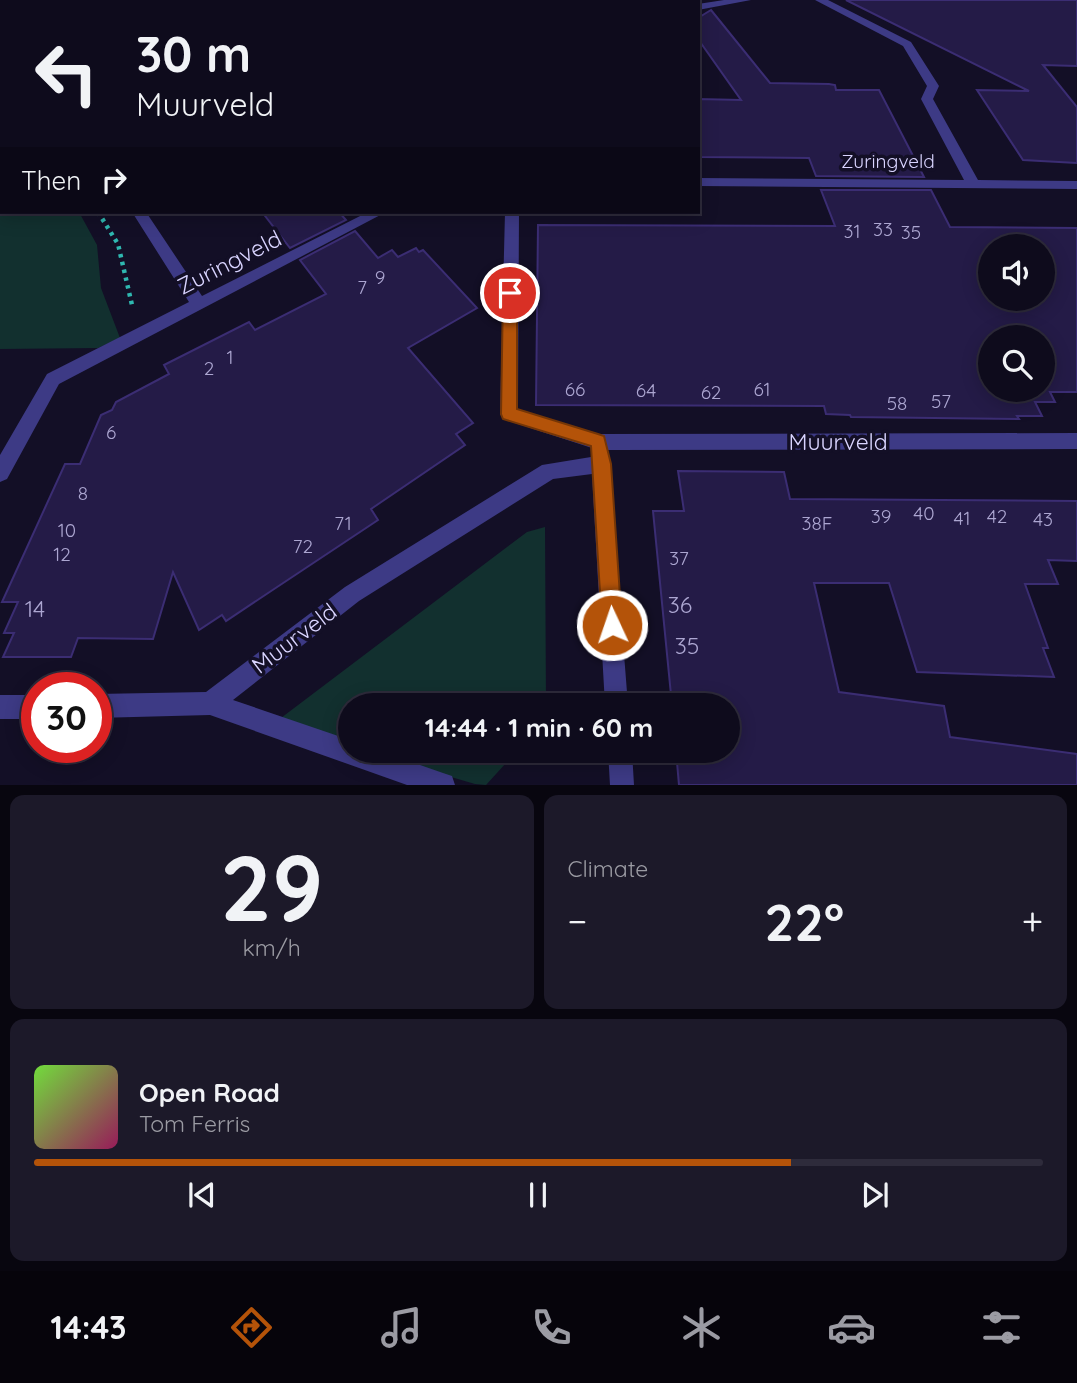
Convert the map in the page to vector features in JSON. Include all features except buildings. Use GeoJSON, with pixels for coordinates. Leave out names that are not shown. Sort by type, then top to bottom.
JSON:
{"type":"FeatureCollection","features":[{"type":"Feature","properties":{"kind":"street"},"geometry":{"type":"LineString","coordinates":[[700,7],[746,0]]}},
{"type":"Feature","properties":{"kind":"street"},"geometry":{"type":"LineString","coordinates":[[820,0],[907,44],[933,86],[928,99],[973,183]]}},
{"type":"Feature","properties":{"kind":"street","name":"Zuringveld"},"geometry":{"type":"LineString","coordinates":[[700,182],[1077,185]]}},
{"type":"Feature","properties":{"kind":"street"},"geometry":{"type":"LineString","coordinates":[[140,214],[198,303]]}},
{"type":"Feature","properties":{"kind":"street","name":"Zuringveld"},"geometry":{"type":"LineString","coordinates":[[0,473],[53,379],[375,214]]}},
{"type":"Feature","properties":{"kind":"street","name":"Muurveld"},"geometry":{"type":"LineString","coordinates":[[512,214],[509,414],[598,442],[1077,441]]}},
{"type":"Feature","properties":{"kind":"street"},"geometry":{"type":"LineString","coordinates":[[598,442],[602,464],[616,693]]}},
{"type":"Feature","properties":{"kind":"street","name":"Muurveld"},"geometry":{"type":"LineString","coordinates":[[210,703],[352,594],[549,471],[602,464]]}},
{"type":"Feature","properties":{"kind":"street"},"geometry":{"type":"LineString","coordinates":[[112,706],[210,703],[443,785]]}},
{"type":"Feature","properties":{"kind":"street"},"geometry":{"type":"LineString","coordinates":[[0,707],[21,707]]}},
{"type":"Feature","properties":{"kind":"street"},"geometry":{"type":"LineString","coordinates":[[621,763],[622,785]]}},
{"type":"Feature","properties":{"kind":"path"},"geometry":{"type":"LineString","coordinates":[[99,214],[118,244],[138,334]]}},
{"type":"Feature","properties":{"kind":"green space"},"geometry":{"type":"Polygon","coordinates":[[[0,214],[80,214],[97,245],[101,288],[120,338],[98,348],[0,349],[0,214]]]}},
{"type":"Feature","properties":{"kind":"green space"},"geometry":{"type":"Polygon","coordinates":[[[545,527],[546,693],[338,693],[338,743],[273,724],[527,532],[545,527]]]}},
{"type":"Feature","properties":{"kind":"green space"},"geometry":{"type":"Polygon","coordinates":[[[403,763],[506,763],[486,785],[403,763]]]}},
{"type":"Feature","properties":{"kind":"route"},"geometry":{"type":"LineString","coordinates":[[510,293],[509,414],[598,442],[602,464],[612,625]]}}]}
